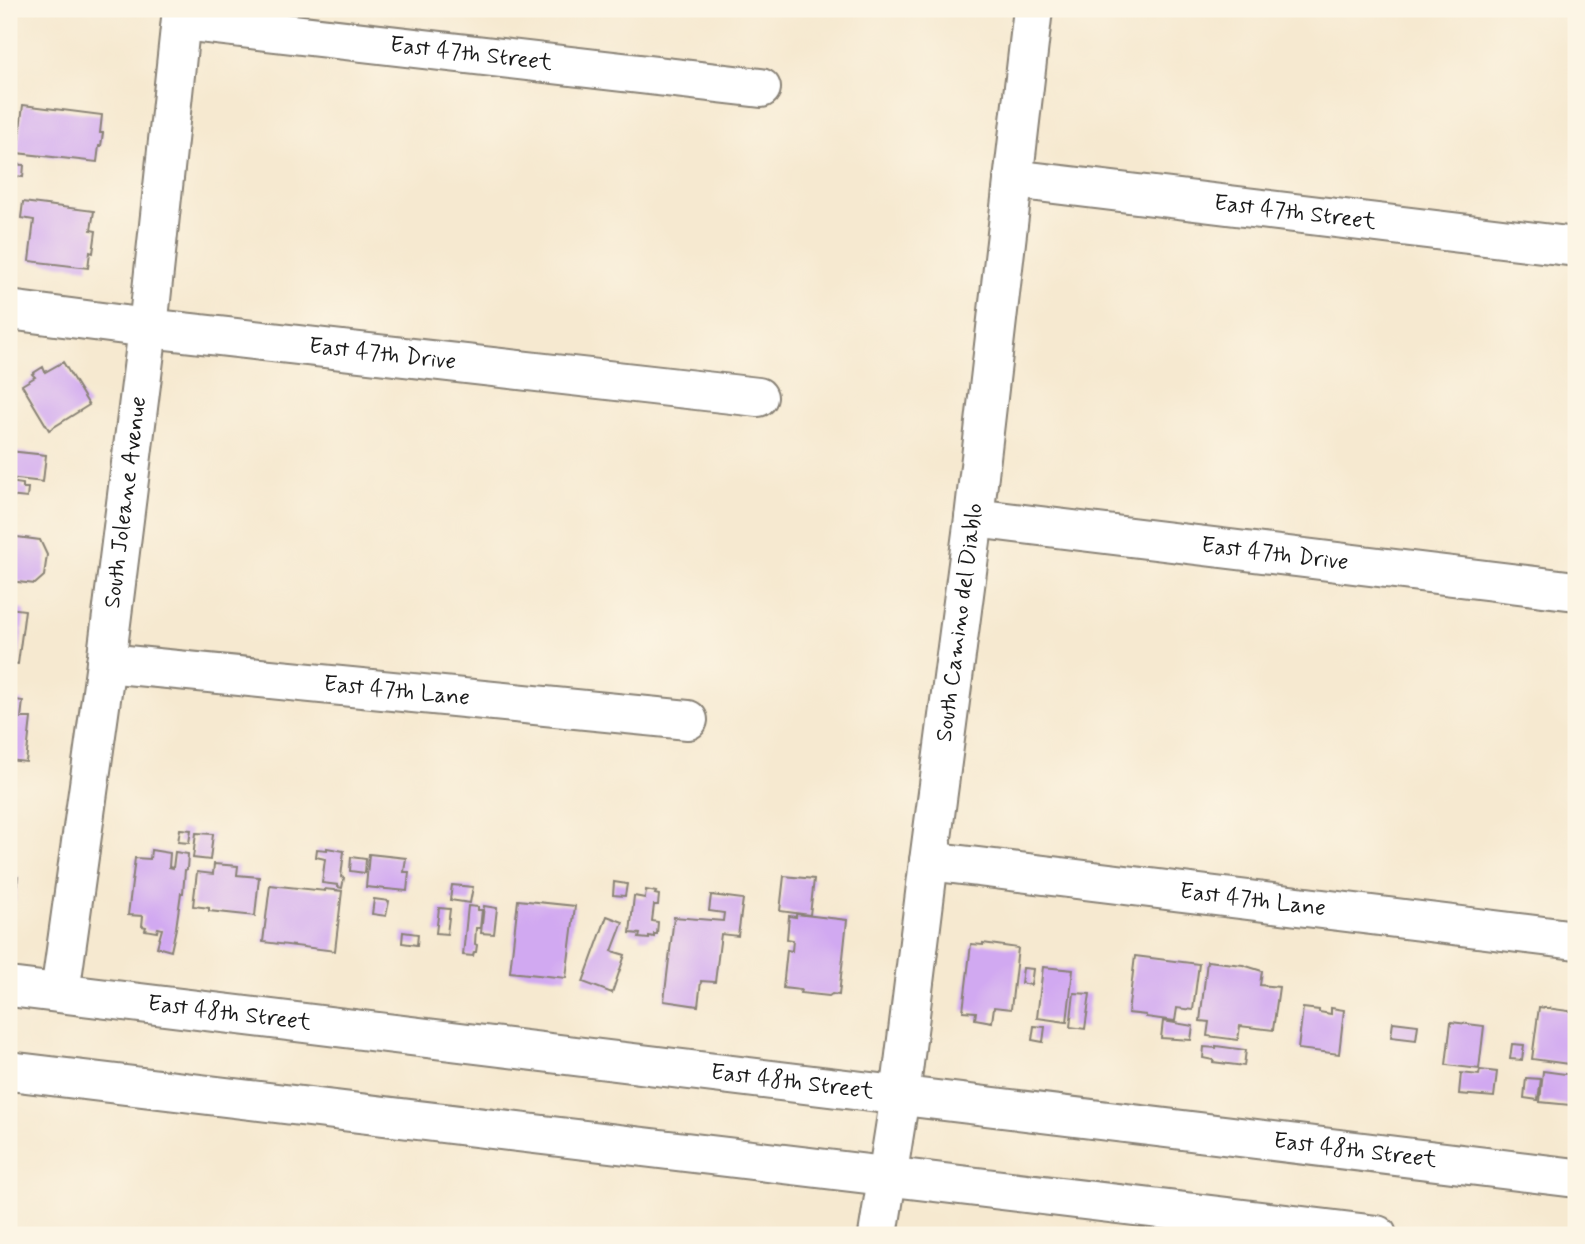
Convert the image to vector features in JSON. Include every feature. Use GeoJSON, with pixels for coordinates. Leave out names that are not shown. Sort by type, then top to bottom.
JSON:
{"type":"FeatureCollection","features":[{"type":"Feature","properties":{"kind":"street","name":"South Camino del Diablo"},"geometry":{"type":"LineString","coordinates":[[878,1235],[900,1096],[974,518],[1033,9]]}},
{"type":"Feature","properties":{"kind":"street","name":"East 47th Street"},"geometry":{"type":"LineString","coordinates":[[182,15],[761,88]]}},
{"type":"Feature","properties":{"kind":"street","name":"South Joleane Avenue"},"geometry":{"type":"LineString","coordinates":[[60,993],[106,663],[148,328],[182,15]]}},
{"type":"Feature","properties":{"kind":"street","name":"East 47th Street"},"geometry":{"type":"LineString","coordinates":[[1013,179],[1576,247]]}},
{"type":"Feature","properties":{"kind":"street","name":"East 47th Drive"},"geometry":{"type":"LineString","coordinates":[[9,310],[758,397]]}},
{"type":"Feature","properties":{"kind":"street","name":"East 47th Drive"},"geometry":{"type":"LineString","coordinates":[[974,518],[1576,591]]}},
{"type":"Feature","properties":{"kind":"street","name":"East 47th Lane"},"geometry":{"type":"LineString","coordinates":[[106,663],[688,720]]}},
{"type":"Feature","properties":{"kind":"street","name":"East 47th Lane"},"geometry":{"type":"LineString","coordinates":[[929,861],[1576,940]]}},
{"type":"Feature","properties":{"kind":"street","name":"East 48th Street"},"geometry":{"type":"LineString","coordinates":[[9,987],[1576,1178]]}},
{"type":"Feature","properties":{"kind":"street"},"geometry":{"type":"LineString","coordinates":[[9,1071],[1377,1235]]}},
{"type":"Feature","properties":{"kind":"building"},"geometry":{"type":"Polygon","coordinates":[[[9,28],[16,29],[12,54],[9,54],[9,28]]]}},
{"type":"Feature","properties":{"kind":"building"},"geometry":{"type":"Polygon","coordinates":[[[23,105],[102,115],[100,133],[103,133],[97,162],[17,153],[23,105]]]}},
{"type":"Feature","properties":{"kind":"building"},"geometry":{"type":"Polygon","coordinates":[[[10,164],[24,165],[23,177],[9,175],[10,164]]]}},
{"type":"Feature","properties":{"kind":"building"},"geometry":{"type":"Polygon","coordinates":[[[23,202],[94,211],[91,230],[96,231],[88,268],[29,261],[34,220],[21,218],[23,202]]]}},
{"type":"Feature","properties":{"kind":"building"},"geometry":{"type":"Polygon","coordinates":[[[63,362],[89,405],[49,430],[22,385],[35,377],[32,374],[43,367],[45,372],[63,362]]]}},
{"type":"Feature","properties":{"kind":"building"},"geometry":{"type":"Polygon","coordinates":[[[9,451],[46,455],[43,482],[9,478],[9,451]]]}},
{"type":"Feature","properties":{"kind":"building"},"geometry":{"type":"Polygon","coordinates":[[[9,482],[23,484],[23,488],[28,488],[27,498],[9,496],[9,482]]]}},
{"type":"Feature","properties":{"kind":"building"},"geometry":{"type":"Polygon","coordinates":[[[9,536],[40,540],[47,555],[44,576],[35,584],[9,581],[9,536]]]}},
{"type":"Feature","properties":{"kind":"building"},"geometry":{"type":"Polygon","coordinates":[[[9,608],[25,610],[18,664],[9,663],[9,608]]]}},
{"type":"Feature","properties":{"kind":"building"},"geometry":{"type":"Polygon","coordinates":[[[9,699],[23,701],[21,718],[31,718],[26,762],[9,760],[9,699]]]}},
{"type":"Feature","properties":{"kind":"building"},"geometry":{"type":"Polygon","coordinates":[[[180,829],[191,830],[189,843],[178,842],[180,829]]]}},
{"type":"Feature","properties":{"kind":"building"},"geometry":{"type":"Polygon","coordinates":[[[196,833],[213,834],[210,860],[193,858],[196,833]]]}},
{"type":"Feature","properties":{"kind":"building"},"geometry":{"type":"Polygon","coordinates":[[[317,849],[344,851],[342,888],[322,883],[325,859],[316,857],[317,849]]]}},
{"type":"Feature","properties":{"kind":"building"},"geometry":{"type":"Polygon","coordinates":[[[151,850],[170,853],[169,867],[173,868],[175,852],[188,854],[171,951],[157,947],[162,929],[158,928],[157,932],[145,930],[146,927],[142,926],[143,916],[128,915],[135,858],[150,859],[151,850]]]}},
{"type":"Feature","properties":{"kind":"building"},"geometry":{"type":"Polygon","coordinates":[[[369,854],[406,858],[404,872],[409,872],[407,891],[366,887],[369,854]]]}},
{"type":"Feature","properties":{"kind":"building"},"geometry":{"type":"Polygon","coordinates":[[[351,857],[366,859],[365,873],[350,871],[351,857]]]}},
{"type":"Feature","properties":{"kind":"building"},"geometry":{"type":"Polygon","coordinates":[[[214,864],[238,866],[237,875],[259,877],[255,916],[209,911],[209,908],[193,906],[197,872],[213,874],[214,864]]]}},
{"type":"Feature","properties":{"kind":"building"},"geometry":{"type":"Polygon","coordinates":[[[9,876],[18,877],[15,902],[9,901],[9,876]]]}},
{"type":"Feature","properties":{"kind":"building"},"geometry":{"type":"Polygon","coordinates":[[[784,876],[814,879],[810,915],[780,911],[784,876]]]}},
{"type":"Feature","properties":{"kind":"building"},"geometry":{"type":"Polygon","coordinates":[[[614,882],[627,884],[625,896],[613,895],[614,882]]]}},
{"type":"Feature","properties":{"kind":"building"},"geometry":{"type":"Polygon","coordinates":[[[270,885],[342,891],[335,951],[263,942],[270,885]]]}},
{"type":"Feature","properties":{"kind":"building"},"geometry":{"type":"Polygon","coordinates":[[[452,885],[473,887],[470,903],[450,900],[452,885]]]}},
{"type":"Feature","properties":{"kind":"building"},"geometry":{"type":"Polygon","coordinates":[[[646,890],[659,895],[658,905],[654,905],[652,921],[658,922],[657,934],[654,934],[654,937],[649,936],[649,939],[630,933],[634,896],[645,898],[646,890]]]}},
{"type":"Feature","properties":{"kind":"building"},"geometry":{"type":"Polygon","coordinates":[[[711,895],[743,899],[738,936],[721,934],[715,982],[701,981],[698,1006],[664,1001],[674,917],[723,921],[724,913],[709,911],[711,895]]]}},
{"type":"Feature","properties":{"kind":"building"},"geometry":{"type":"Polygon","coordinates":[[[374,899],[389,901],[386,916],[372,914],[374,899]]]}},
{"type":"Feature","properties":{"kind":"building"},"geometry":{"type":"Polygon","coordinates":[[[518,900],[575,906],[566,978],[510,972],[518,900]]]}},
{"type":"Feature","properties":{"kind":"building"},"geometry":{"type":"Polygon","coordinates":[[[468,906],[482,910],[480,928],[476,928],[477,945],[473,956],[463,955],[468,906]]]}},
{"type":"Feature","properties":{"kind":"building"},"geometry":{"type":"Polygon","coordinates":[[[484,906],[497,908],[494,934],[481,933],[484,906]]]}},
{"type":"Feature","properties":{"kind":"building"},"geometry":{"type":"Polygon","coordinates":[[[439,908],[450,909],[447,934],[436,933],[439,908]]]}},
{"type":"Feature","properties":{"kind":"building"},"geometry":{"type":"Polygon","coordinates":[[[796,914],[847,920],[839,995],[800,993],[801,990],[783,988],[787,950],[792,951],[793,940],[787,939],[789,916],[796,917],[796,914]]]}},
{"type":"Feature","properties":{"kind":"building"},"geometry":{"type":"Polygon","coordinates":[[[607,916],[623,922],[612,951],[625,955],[612,993],[583,982],[607,916]]]}},
{"type":"Feature","properties":{"kind":"building"},"geometry":{"type":"Polygon","coordinates":[[[403,932],[418,934],[417,945],[402,943],[403,932]]]}},
{"type":"Feature","properties":{"kind":"building"},"geometry":{"type":"Polygon","coordinates":[[[971,944],[1018,948],[1011,1009],[994,1007],[992,1022],[975,1019],[976,1012],[963,1011],[971,944]]]}},
{"type":"Feature","properties":{"kind":"building"},"geometry":{"type":"Polygon","coordinates":[[[1135,956],[1199,964],[1193,1010],[1177,1008],[1175,1021],[1128,1013],[1135,956]]]}},
{"type":"Feature","properties":{"kind":"building"},"geometry":{"type":"Polygon","coordinates":[[[1207,961],[1243,965],[1262,971],[1260,985],[1279,987],[1273,1030],[1240,1026],[1238,1040],[1207,1036],[1209,1022],[1200,1021],[1207,961]]]}},
{"type":"Feature","properties":{"kind":"building"},"geometry":{"type":"Polygon","coordinates":[[[1043,967],[1073,970],[1067,1022],[1037,1018],[1043,967]]]}},
{"type":"Feature","properties":{"kind":"building"},"geometry":{"type":"Polygon","coordinates":[[[1023,968],[1033,969],[1031,985],[1021,983],[1023,968]]]}},
{"type":"Feature","properties":{"kind":"building"},"geometry":{"type":"Polygon","coordinates":[[[1074,993],[1090,994],[1085,1029],[1070,1027],[1074,993]]]}},
{"type":"Feature","properties":{"kind":"building"},"geometry":{"type":"Polygon","coordinates":[[[1539,1007],[1576,1012],[1576,1065],[1532,1059],[1539,1007]]]}},
{"type":"Feature","properties":{"kind":"building"},"geometry":{"type":"Polygon","coordinates":[[[1303,1008],[1331,1014],[1331,1008],[1344,1010],[1339,1054],[1298,1049],[1303,1008]]]}},
{"type":"Feature","properties":{"kind":"building"},"geometry":{"type":"Polygon","coordinates":[[[1163,1021],[1193,1026],[1191,1040],[1161,1038],[1163,1021]]]}},
{"type":"Feature","properties":{"kind":"building"},"geometry":{"type":"Polygon","coordinates":[[[1393,1022],[1418,1025],[1416,1040],[1391,1037],[1393,1022]]]}},
{"type":"Feature","properties":{"kind":"building"},"geometry":{"type":"Polygon","coordinates":[[[1451,1022],[1484,1026],[1479,1069],[1446,1065],[1451,1022]]]}},
{"type":"Feature","properties":{"kind":"building"},"geometry":{"type":"Polygon","coordinates":[[[1034,1026],[1045,1027],[1043,1042],[1032,1040],[1034,1026]]]}},
{"type":"Feature","properties":{"kind":"building"},"geometry":{"type":"Polygon","coordinates":[[[1512,1044],[1524,1045],[1522,1060],[1510,1059],[1512,1044]]]}},
{"type":"Feature","properties":{"kind":"building"},"geometry":{"type":"Polygon","coordinates":[[[1204,1047],[1246,1050],[1244,1066],[1203,1058],[1204,1047]]]}},
{"type":"Feature","properties":{"kind":"building"},"geometry":{"type":"Polygon","coordinates":[[[1480,1070],[1497,1072],[1494,1097],[1459,1094],[1461,1073],[1479,1075],[1480,1070]]]}},
{"type":"Feature","properties":{"kind":"building"},"geometry":{"type":"Polygon","coordinates":[[[1543,1071],[1573,1075],[1570,1105],[1540,1102],[1543,1071]]]}},
{"type":"Feature","properties":{"kind":"building"},"geometry":{"type":"Polygon","coordinates":[[[1526,1078],[1541,1079],[1538,1100],[1524,1098],[1526,1078]]]}}]}
